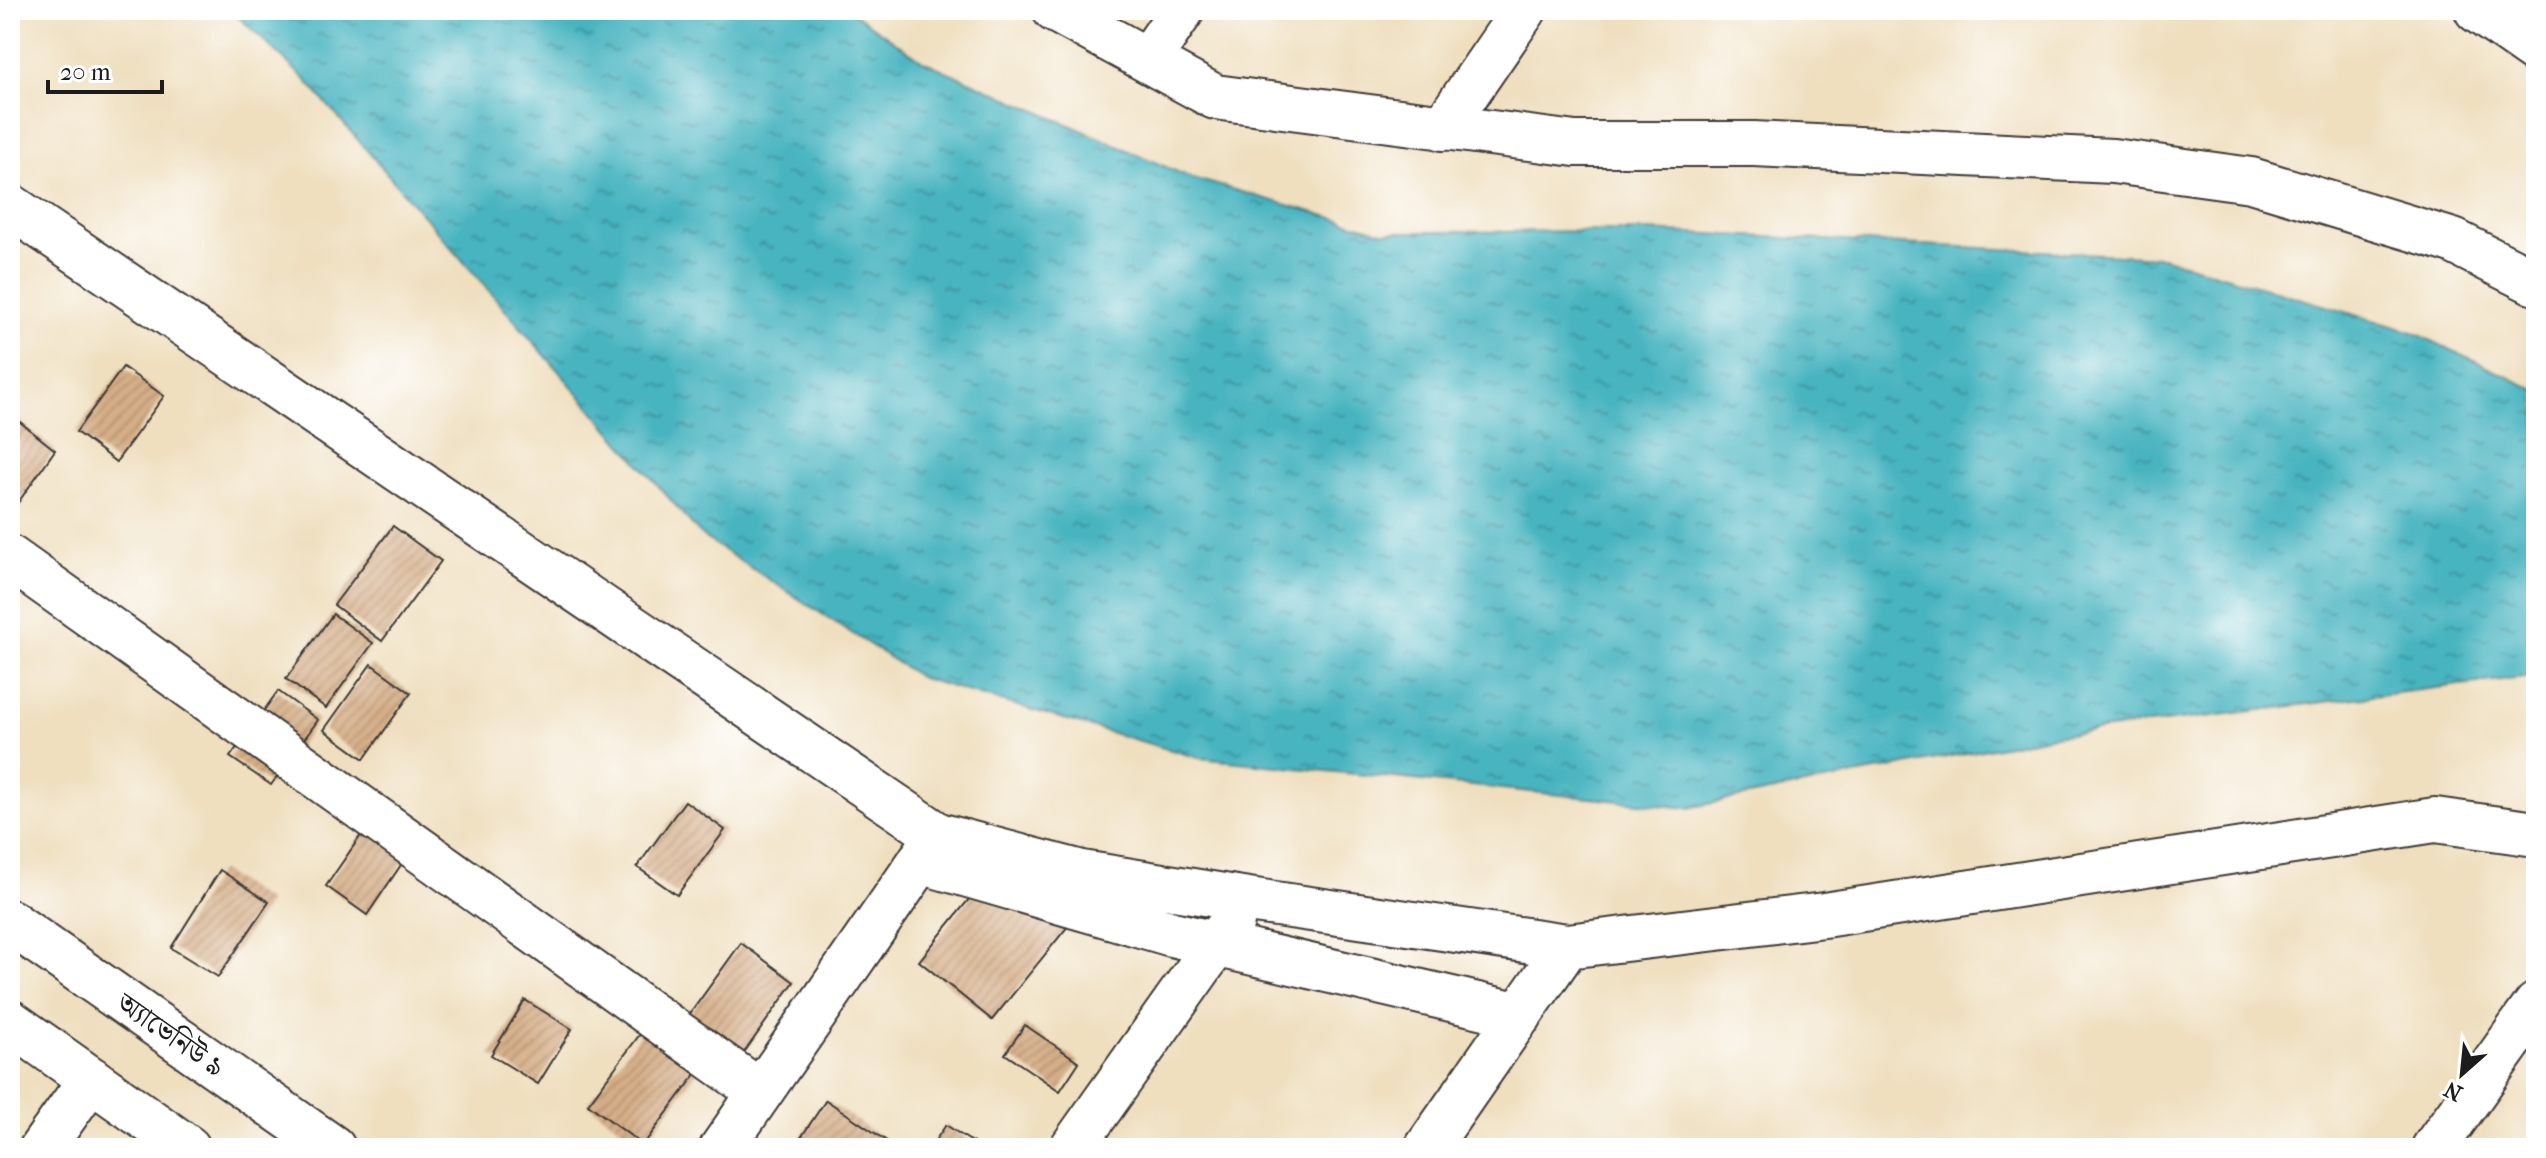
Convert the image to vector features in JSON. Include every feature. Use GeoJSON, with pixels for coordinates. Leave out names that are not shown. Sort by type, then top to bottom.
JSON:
{"type":"FeatureCollection","features":[{"type":"Feature","properties":{"kind":"street"},"geometry":{"type":"LineString","coordinates":[[1055,10],[1215,97],[1575,144],[1754,144],[2113,161],[2251,180],[2453,241],[2536,283]]}},
{"type":"Feature","properties":{"kind":"street"},"geometry":{"type":"LineString","coordinates":[[1148,60],[1182,10]]}},
{"type":"Feature","properties":{"kind":"street"},"geometry":{"type":"LineString","coordinates":[[1443,128],[1524,10]]}},
{"type":"Feature","properties":{"kind":"street"},"geometry":{"type":"LineString","coordinates":[[2477,10],[2536,51]]}},
{"type":"Feature","properties":{"kind":"street"},"geometry":{"type":"LineString","coordinates":[[10,206],[929,848],[1172,934],[1520,1015]]}},
{"type":"Feature","properties":{"kind":"street"},"geometry":{"type":"LineString","coordinates":[[10,558],[760,1092]]}},
{"type":"Feature","properties":{"kind":"street"},"geometry":{"type":"LineString","coordinates":[[929,848],[1248,900],[1567,946],[1824,915],[2435,820],[2536,834]]}},
{"type":"Feature","properties":{"kind":"street"},"geometry":{"type":"LineString","coordinates":[[722,1148],[929,848]]}},
{"type":"Feature","properties":{"kind":"street"},"geometry":{"type":"LineString","coordinates":[[1072,1148],[1248,900]]}},
{"type":"Feature","properties":{"kind":"street","name":"অ্যাভেনিউ ৯"},"geometry":{"type":"LineString","coordinates":[[10,922],[333,1148]]}},
{"type":"Feature","properties":{"kind":"street"},"geometry":{"type":"LineString","coordinates":[[1427,1148],[1567,946]]}},
{"type":"Feature","properties":{"kind":"street"},"geometry":{"type":"LineString","coordinates":[[2434,1148],[2536,1005]]}},
{"type":"Feature","properties":{"kind":"street"},"geometry":{"type":"LineString","coordinates":[[10,1022],[188,1148]]}},
{"type":"Feature","properties":{"kind":"street"},"geometry":{"type":"LineString","coordinates":[[42,1148],[91,1079]]}},
{"type":"Feature","properties":{"kind":"water"},"geometry":{"type":"Polygon","coordinates":[[[231,10],[849,10],[923,61],[1189,177],[1383,232],[1649,231],[2162,257],[2413,332],[2536,390],[2536,681],[2524,677],[2053,736],[1688,808],[1199,758],[921,678],[702,536],[305,79],[231,10]]]}},
{"type":"Feature","properties":{"kind":"building"},"geometry":{"type":"Polygon","coordinates":[[[123,367],[164,396],[116,462],[76,432],[123,367]]]}},
{"type":"Feature","properties":{"kind":"building"},"geometry":{"type":"Polygon","coordinates":[[[10,414],[55,450],[10,514],[10,414]]]}},
{"type":"Feature","properties":{"kind":"building"},"geometry":{"type":"Polygon","coordinates":[[[393,526],[441,561],[382,641],[334,605],[393,526]]]}},
{"type":"Feature","properties":{"kind":"building"},"geometry":{"type":"Polygon","coordinates":[[[333,614],[373,643],[326,708],[286,679],[333,614]]]}},
{"type":"Feature","properties":{"kind":"building"},"geometry":{"type":"Polygon","coordinates":[[[371,664],[411,693],[364,759],[324,730],[371,664]]]}},
{"type":"Feature","properties":{"kind":"building"},"geometry":{"type":"Polygon","coordinates":[[[278,691],[318,720],[271,785],[230,757],[278,691]]]}},
{"type":"Feature","properties":{"kind":"building"},"geometry":{"type":"Polygon","coordinates":[[[685,801],[725,830],[677,895],[637,867],[685,801]]]}},
{"type":"Feature","properties":{"kind":"building"},"geometry":{"type":"Polygon","coordinates":[[[366,828],[407,856],[367,915],[326,886],[366,828]]]}},
{"type":"Feature","properties":{"kind":"building"},"geometry":{"type":"Polygon","coordinates":[[[220,870],[269,902],[218,977],[171,948],[220,870]]]}},
{"type":"Feature","properties":{"kind":"building"},"geometry":{"type":"Polygon","coordinates":[[[982,883],[1077,915],[992,1020],[919,961],[982,883]]]}},
{"type":"Feature","properties":{"kind":"building"},"geometry":{"type":"Polygon","coordinates":[[[741,943],[794,982],[738,1061],[684,1022],[741,943]]]}},
{"type":"Feature","properties":{"kind":"building"},"geometry":{"type":"Polygon","coordinates":[[[525,1000],[572,1029],[538,1084],[491,1055],[525,1000]]]}},
{"type":"Feature","properties":{"kind":"building"},"geometry":{"type":"Polygon","coordinates":[[[1025,1025],[1079,1062],[1060,1091],[1005,1054],[1025,1025]]]}},
{"type":"Feature","properties":{"kind":"building"},"geometry":{"type":"Polygon","coordinates":[[[644,1029],[699,1070],[643,1145],[588,1104],[644,1029]]]}},
{"type":"Feature","properties":{"kind":"building"},"geometry":{"type":"Polygon","coordinates":[[[826,1100],[897,1148],[808,1148],[798,1142],[826,1100]]]}},
{"type":"Feature","properties":{"kind":"building"},"geometry":{"type":"Polygon","coordinates":[[[946,1125],[981,1148],[930,1148],[946,1125]]]}}]}
